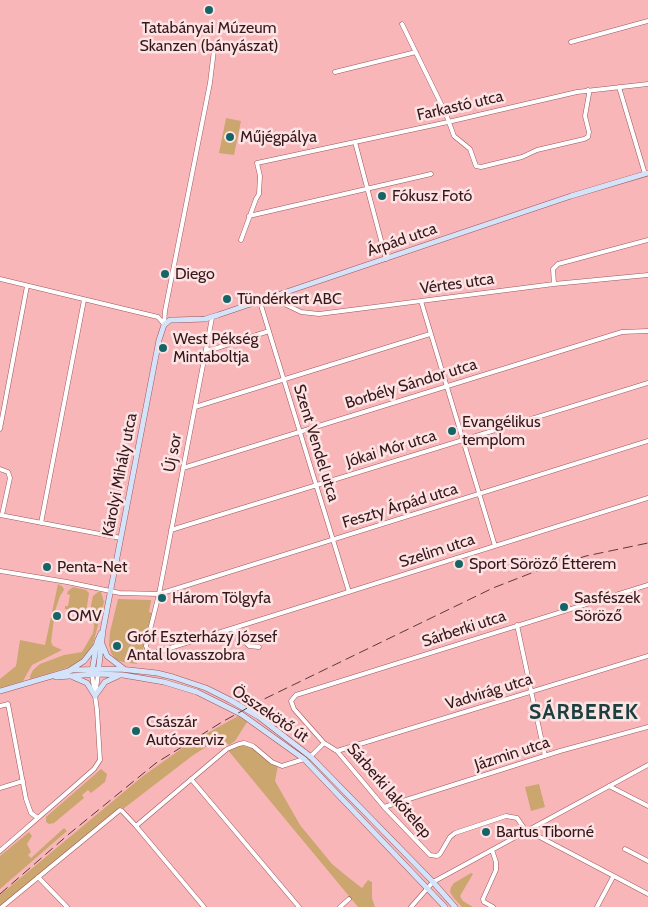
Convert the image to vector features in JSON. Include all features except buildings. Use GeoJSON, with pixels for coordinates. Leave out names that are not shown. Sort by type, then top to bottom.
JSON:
{"type":"FeatureCollection","features":[{"type":"Feature","properties":{"kind":"street"},"geometry":{"type":"LineString","coordinates":[[571,42],[648,20]]}},
{"type":"Feature","properties":{"kind":"street"},"geometry":{"type":"LineString","coordinates":[[402,24],[446,114],[456,139],[470,149],[476,166],[481,167],[522,157],[537,150],[588,137],[589,132],[585,116],[588,90]]}},
{"type":"Feature","properties":{"kind":"street"},"geometry":{"type":"LineString","coordinates":[[164,325],[165,311],[205,110],[214,50]]}},
{"type":"Feature","properties":{"kind":"street"},"geometry":{"type":"LineString","coordinates":[[335,72],[416,52]]}},
{"type":"Feature","properties":{"kind":"street","name":"Farkastó utca"},"geometry":{"type":"LineString","coordinates":[[249,216],[259,194],[260,176],[257,162],[278,159],[588,90],[648,84]]}},
{"type":"Feature","properties":{"kind":"street"},"geometry":{"type":"LineString","coordinates":[[619,88],[647,173]]}},
{"type":"Feature","properties":{"kind":"street"},"geometry":{"type":"LineString","coordinates":[[355,142],[386,258]]}},
{"type":"Feature","properties":{"kind":"street","name":"Árpád utca"},"geometry":{"type":"LineString","coordinates":[[164,325],[170,320],[212,318],[571,196],[647,173]]}},
{"type":"Feature","properties":{"kind":"street"},"geometry":{"type":"LineString","coordinates":[[241,240],[249,216],[431,174]]}},
{"type":"Feature","properties":{"kind":"street"},"geometry":{"type":"LineString","coordinates":[[554,284],[553,269],[558,264],[648,240]]}},
{"type":"Feature","properties":{"kind":"street","name":"Vértes utca"},"geometry":{"type":"LineString","coordinates":[[272,298],[290,308],[310,314],[554,284],[648,275]]}},
{"type":"Feature","properties":{"kind":"street"},"geometry":{"type":"LineString","coordinates":[[0,280],[158,317],[164,325]]}},
{"type":"Feature","properties":{"kind":"street"},"geometry":{"type":"LineString","coordinates":[[0,428],[27,286]]}},
{"type":"Feature","properties":{"kind":"street"},"geometry":{"type":"LineString","coordinates":[[40,523],[84,300]]}},
{"type":"Feature","properties":{"kind":"street"},"geometry":{"type":"LineString","coordinates":[[420,301],[495,546]]}},
{"type":"Feature","properties":{"kind":"street","name":"Szent Vendel utca"},"geometry":{"type":"LineString","coordinates":[[260,302],[349,592]]}},
{"type":"Feature","properties":{"kind":"street","name":"Új sor"},"geometry":{"type":"LineString","coordinates":[[149,653],[146,646],[159,594],[212,318]]}},
{"type":"Feature","properties":{"kind":"street","name":"Károlyi Mihály utca"},"geometry":{"type":"LineString","coordinates":[[95,671],[159,340],[164,325]]}},
{"type":"Feature","properties":{"kind":"street"},"geometry":{"type":"LineString","coordinates":[[206,350],[269,331]]}},
{"type":"Feature","properties":{"kind":"street","name":"Borbély Sándor utca"},"geometry":{"type":"LineString","coordinates":[[183,468],[622,332],[648,331]]}},
{"type":"Feature","properties":{"kind":"street"},"geometry":{"type":"LineString","coordinates":[[195,407],[430,334]]}},
{"type":"Feature","properties":{"kind":"street","name":"Jókai Mór utca"},"geometry":{"type":"LineString","coordinates":[[171,530],[648,383]]}},
{"type":"Feature","properties":{"kind":"street","name":"Feszty Árpád utca"},"geometry":{"type":"LineString","coordinates":[[0,571],[59,580],[128,594],[159,594],[648,441]]}},
{"type":"Feature","properties":{"kind":"street"},"geometry":{"type":"LineString","coordinates":[[0,469],[8,472],[10,478],[1,515],[121,538]]}},
{"type":"Feature","properties":{"kind":"street","name":"Szelim utca"},"geometry":{"type":"LineString","coordinates":[[149,653],[648,498]]}},
{"type":"Feature","properties":{"kind":"street","name":"Sárberki utca"},"geometry":{"type":"LineString","coordinates":[[291,701],[296,695],[648,585]]}},
{"type":"Feature","properties":{"kind":"street"},"geometry":{"type":"LineString","coordinates":[[517,625],[545,756]]}},
{"type":"Feature","properties":{"kind":"street"},"geometry":{"type":"LineString","coordinates":[[234,628],[249,646],[259,647]]}},
{"type":"Feature","properties":{"kind":"street"},"geometry":{"type":"LineString","coordinates":[[0,691],[46,678],[69,674],[100,643],[107,656],[124,672],[105,682],[96,696]]}},
{"type":"Feature","properties":{"kind":"street","name":"Vadvirág utca"},"geometry":{"type":"LineString","coordinates":[[337,751],[648,656]]}},
{"type":"Feature","properties":{"kind":"street"},"geometry":{"type":"LineString","coordinates":[[0,851],[94,769],[100,760],[95,671]]}},
{"type":"Feature","properties":{"kind":"street","name":"Összekötő út"},"geometry":{"type":"LineString","coordinates":[[69,674],[95,671],[157,673],[206,688],[230,700],[267,723],[311,757],[455,907]]}},
{"type":"Feature","properties":{"kind":"street","name":"Összekötő út"},"geometry":{"type":"LineString","coordinates":[[124,672],[181,686],[215,700],[254,722],[304,759],[445,907]]}},
{"type":"Feature","properties":{"kind":"street"},"geometry":{"type":"LineString","coordinates":[[69,674],[87,684],[96,696]]}},
{"type":"Feature","properties":{"kind":"street","name":"Sárberki lakótelep"},"geometry":{"type":"LineString","coordinates":[[291,701],[294,709],[324,743],[337,751],[384,807],[426,852],[433,856],[440,854],[450,837],[456,833],[506,816],[517,818],[526,831]]}},
{"type":"Feature","properties":{"kind":"street"},"geometry":{"type":"LineString","coordinates":[[0,706],[8,704],[26,799],[32,814],[38,818]]}},
{"type":"Feature","properties":{"kind":"street","name":"Jázmin utca"},"geometry":{"type":"LineString","coordinates":[[384,807],[545,756],[648,727]]}},
{"type":"Feature","properties":{"kind":"street"},"geometry":{"type":"LineString","coordinates":[[136,826],[227,749],[244,743],[253,746],[272,762],[282,766],[304,759]]}},
{"type":"Feature","properties":{"kind":"street"},"geometry":{"type":"LineString","coordinates":[[311,757],[324,743]]}},
{"type":"Feature","properties":{"kind":"street","name":"Összekötő út"},"geometry":{"type":"LineString","coordinates":[[304,759],[311,757]]}},
{"type":"Feature","properties":{"kind":"street"},"geometry":{"type":"LineString","coordinates":[[412,907],[433,882],[648,765]]}},
{"type":"Feature","properties":{"kind":"street"},"geometry":{"type":"LineString","coordinates":[[191,779],[300,907]]}},
{"type":"Feature","properties":{"kind":"street"},"geometry":{"type":"LineString","coordinates":[[0,788],[23,781]]}},
{"type":"Feature","properties":{"kind":"street"},"geometry":{"type":"LineString","coordinates":[[609,786],[648,806]]}},
{"type":"Feature","properties":{"kind":"street"},"geometry":{"type":"LineString","coordinates":[[2,907],[120,810],[136,826],[204,907]]}},
{"type":"Feature","properties":{"kind":"street"},"geometry":{"type":"LineString","coordinates":[[532,828],[536,835],[648,894]]}},
{"type":"Feature","properties":{"kind":"street"},"geometry":{"type":"LineString","coordinates":[[625,849],[648,861]]}},
{"type":"Feature","properties":{"kind":"street"},"geometry":{"type":"LineString","coordinates":[[492,850],[496,862],[496,870],[482,899],[493,907]]}},
{"type":"Feature","properties":{"kind":"street"},"geometry":{"type":"LineString","coordinates":[[38,877],[67,907]]}},
{"type":"Feature","properties":{"kind":"street"},"geometry":{"type":"LineString","coordinates":[[597,907],[613,877]]}},
{"type":"Feature","properties":{"kind":"street"},"geometry":{"type":"LineString","coordinates":[[340,907],[349,899]]}},
{"type":"Feature","properties":{"kind":"shaded area","name":"Műjégpálya"},"geometry":{"type":"Polygon","coordinates":[[[226,118],[241,121],[234,155],[219,153],[226,118]]]}},
{"type":"Feature","properties":{"kind":"shaded area"},"geometry":{"type":"Polygon","coordinates":[[[58,584],[64,590],[55,611],[51,642],[53,646],[62,650],[32,665],[23,681],[0,688],[0,679],[16,666],[20,640],[45,645],[58,584]]]}},
{"type":"Feature","properties":{"kind":"shaded area"},"geometry":{"type":"Polygon","coordinates":[[[73,587],[86,590],[89,593],[86,613],[81,623],[79,620],[83,613],[65,609],[65,606],[68,606],[70,595],[67,594],[68,591],[73,587]]]}},
{"type":"Feature","properties":{"kind":"shaded area"},"geometry":{"type":"Polygon","coordinates":[[[101,592],[104,602],[92,648],[76,665],[30,679],[33,670],[40,664],[64,655],[82,652],[93,633],[91,605],[93,596],[101,592]]]}},
{"type":"Feature","properties":{"kind":"shaded area"},"geometry":{"type":"Polygon","coordinates":[[[118,599],[151,600],[149,612],[152,613],[142,653],[140,653],[137,664],[116,660],[111,653],[109,645],[110,632],[118,599]]]}},
{"type":"Feature","properties":{"kind":"shaded area"},"geometry":{"type":"Polygon","coordinates":[[[238,716],[247,722],[235,741],[229,745],[220,738],[192,756],[123,809],[121,807],[0,907],[0,895],[143,776],[188,744],[238,716]]]}},
{"type":"Feature","properties":{"kind":"shaded area"},"geometry":{"type":"Polygon","coordinates":[[[244,743],[249,744],[278,765],[275,781],[300,825],[332,864],[362,888],[368,880],[372,882],[372,898],[375,907],[358,907],[227,749],[244,743]]]}},
{"type":"Feature","properties":{"kind":"shaded area"},"geometry":{"type":"Polygon","coordinates":[[[101,769],[107,774],[105,782],[91,793],[88,790],[82,795],[84,798],[54,823],[49,824],[46,822],[46,817],[101,769]]]}},
{"type":"Feature","properties":{"kind":"shaded area"},"geometry":{"type":"Polygon","coordinates":[[[539,784],[545,807],[531,811],[525,787],[539,784]]]}},
{"type":"Feature","properties":{"kind":"shaded area"},"geometry":{"type":"Polygon","coordinates":[[[64,828],[67,831],[0,889],[0,856],[29,832],[32,836],[27,844],[31,852],[28,855],[31,858],[64,828]]]}},
{"type":"Feature","properties":{"kind":"shaded area"},"geometry":{"type":"Polygon","coordinates":[[[471,873],[473,874],[460,896],[463,901],[473,907],[462,907],[450,892],[451,887],[454,883],[471,873]]]}},
{"type":"Feature","properties":{"kind":"railway"},"geometry":{"type":"LineString","coordinates":[[0,894],[69,834],[156,763],[260,701],[493,588],[534,572],[586,556],[648,543]]}},
{"type":"Feature","properties":{"kind":"place","name":"Tatabányai Múzeum Skanzen (bányászat)"},"geometry":{"type":"Point","coordinates":[209,10]}},
{"type":"Feature","properties":{"kind":"place","name":"Műjégpálya"},"geometry":{"type":"Point","coordinates":[230,137]}},
{"type":"Feature","properties":{"kind":"place","name":"Fókusz Fotó"},"geometry":{"type":"Point","coordinates":[382,196]}},
{"type":"Feature","properties":{"kind":"place","name":"Diego"},"geometry":{"type":"Point","coordinates":[165,274]}},
{"type":"Feature","properties":{"kind":"place","name":"Tündérkert ABC"},"geometry":{"type":"Point","coordinates":[227,299]}},
{"type":"Feature","properties":{"kind":"place","name":"West Pékség Mintaboltja"},"geometry":{"type":"Point","coordinates":[163,348]}},
{"type":"Feature","properties":{"kind":"place","name":"Evangélikus templom"},"geometry":{"type":"Point","coordinates":[452,431]}},
{"type":"Feature","properties":{"kind":"place","name":"Sport Söröző Étterem"},"geometry":{"type":"Point","coordinates":[459,564]}},
{"type":"Feature","properties":{"kind":"place","name":"Penta-Net"},"geometry":{"type":"Point","coordinates":[47,567]}},
{"type":"Feature","properties":{"kind":"place","name":"Három Tölgyfa"},"geometry":{"type":"Point","coordinates":[162,598]}},
{"type":"Feature","properties":{"kind":"place","name":"Sasfészek Söröző"},"geometry":{"type":"Point","coordinates":[564,607]}},
{"type":"Feature","properties":{"kind":"place","name":"OMV"},"geometry":{"type":"Point","coordinates":[57,616]}},
{"type":"Feature","properties":{"kind":"place","name":"Gróf Eszterházy József Antal lovasszobra"},"geometry":{"type":"Point","coordinates":[117,646]}},
{"type":"Feature","properties":{"kind":"place","name":"Császár Autószerviz"},"geometry":{"type":"Point","coordinates":[136,731]}},
{"type":"Feature","properties":{"kind":"place","name":"Bartus Tiborné"},"geometry":{"type":"Point","coordinates":[486,832]}},
{"type":"Feature","properties":{"kind":"district","name":"SÁRBEREK"},"geometry":{"type":"Point","coordinates":[584,713]}}]}
